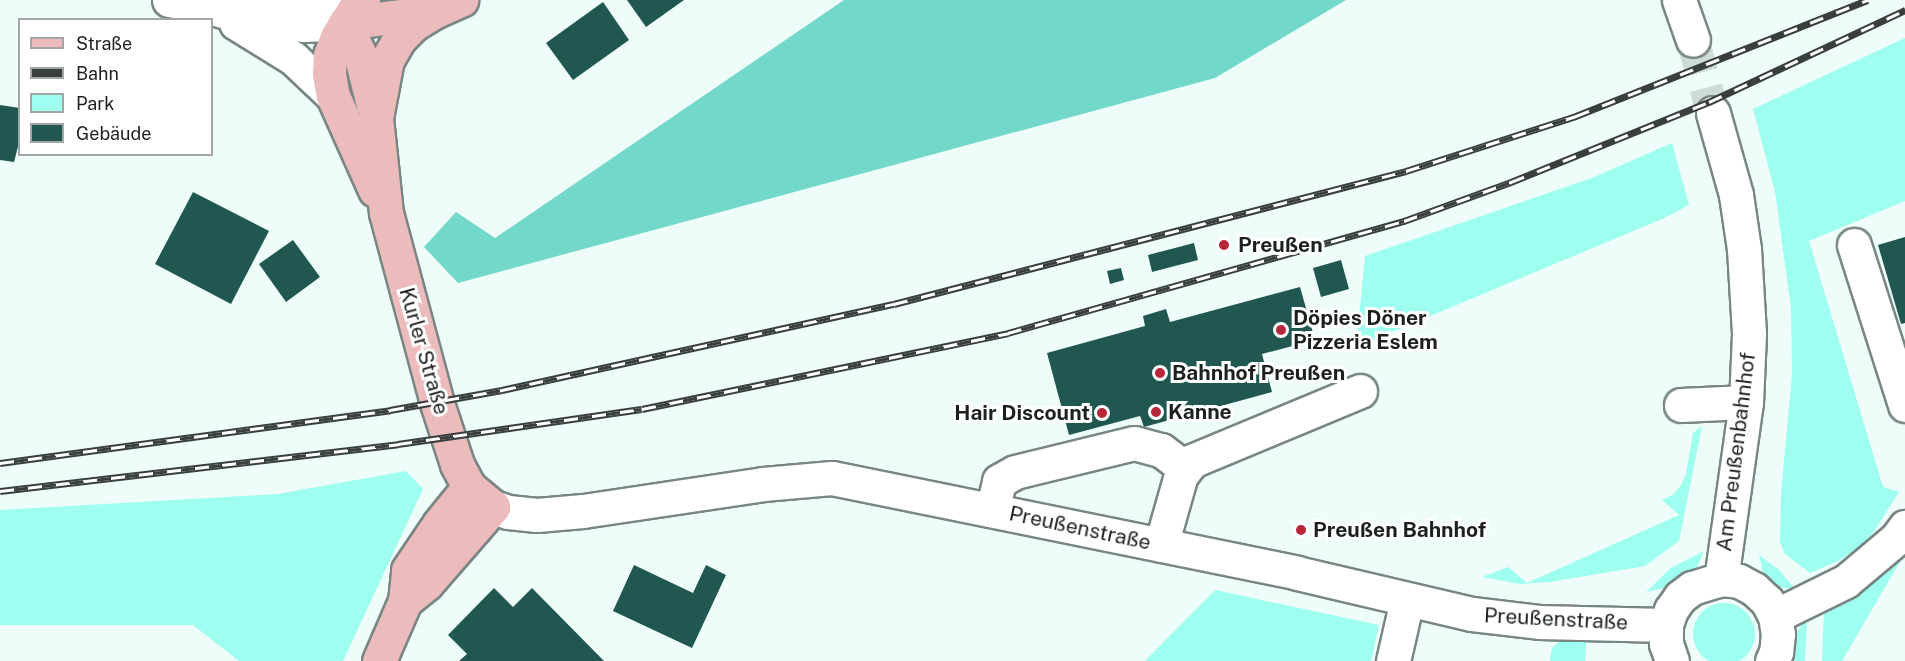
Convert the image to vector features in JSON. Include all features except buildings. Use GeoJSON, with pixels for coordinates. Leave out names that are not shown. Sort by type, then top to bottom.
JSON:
{"type":"FeatureCollection","features":[{"type":"Feature","properties":{"kind":"main road"},"geometry":{"type":"LineString","coordinates":[[376,118],[354,11],[447,6]]}},
{"type":"Feature","properties":{"kind":"main road","name":"Kurler Straße"},"geometry":{"type":"LineString","coordinates":[[447,6],[414,24],[399,39],[387,60],[376,118],[386,213],[437,403],[457,464],[481,497]]}},
{"type":"Feature","properties":{"kind":"main road","name":"Kurler Straße"},"geometry":{"type":"LineString","coordinates":[[354,11],[330,55],[329,74],[333,96],[386,213]]}},
{"type":"Feature","properties":{"kind":"main road"},"geometry":{"type":"LineString","coordinates":[[379,661],[405,601],[408,570],[439,524],[481,497]]}},
{"type":"Feature","properties":{"kind":"street"},"geometry":{"type":"LineString","coordinates":[[169,0],[208,7],[268,23],[304,25],[354,11]]}},
{"type":"Feature","properties":{"kind":"street"},"geometry":{"type":"LineString","coordinates":[[208,7],[304,0]]}},
{"type":"Feature","properties":{"kind":"street"},"geometry":{"type":"LineString","coordinates":[[322,0],[354,11]]}},
{"type":"Feature","properties":{"kind":"street"},"geometry":{"type":"LineString","coordinates":[[1679,0],[1693,40]]}},
{"type":"Feature","properties":{"kind":"street"},"geometry":{"type":"LineString","coordinates":[[208,7],[293,58],[333,96]]}},
{"type":"Feature","properties":{"kind":"street","name":"Am Preußenbahnhof"},"geometry":{"type":"LineString","coordinates":[[1713,114],[1736,195],[1744,249],[1749,334],[1746,402],[1721,579]]}},
{"type":"Feature","properties":{"kind":"street"},"geometry":{"type":"LineString","coordinates":[[1854,245],[1905,405]]}},
{"type":"Feature","properties":{"kind":"street"},"geometry":{"type":"LineString","coordinates":[[1161,545],[1185,468],[1201,457],[1360,391]]}},
{"type":"Feature","properties":{"kind":"street"},"geometry":{"type":"LineString","coordinates":[[1681,405],[1746,402]]}},
{"type":"Feature","properties":{"kind":"street"},"geometry":{"type":"LineString","coordinates":[[992,510],[999,481],[1015,472],[1134,443],[1161,450],[1185,468]]}},
{"type":"Feature","properties":{"kind":"street","name":"Preußenstraße"},"geometry":{"type":"LineString","coordinates":[[481,497],[508,512],[537,515],[583,511],[763,484],[832,477],[1297,573],[1472,614],[1539,622],[1666,625]]}},
{"type":"Feature","properties":{"kind":"street"},"geometry":{"type":"LineString","coordinates":[[1775,616],[1846,581],[1897,538],[1905,527]]}},
{"type":"Feature","properties":{"kind":"street"},"geometry":{"type":"LineString","coordinates":[[1672,661],[1666,644],[1666,625],[1671,610],[1680,597],[1692,588],[1721,579],[1738,581],[1754,589],[1767,601],[1775,616],[1778,634],[1776,652],[1772,661]]}},
{"type":"Feature","properties":{"kind":"street"},"geometry":{"type":"LineString","coordinates":[[1393,661],[1407,600]]}},
{"type":"Feature","properties":{"kind":"green space"},"geometry":{"type":"Polygon","coordinates":[[[844,0],[1346,0],[1215,78],[458,283],[424,247],[456,212],[495,238],[844,0]]]}},
{"type":"Feature","properties":{"kind":"green space"},"geometry":{"type":"Polygon","coordinates":[[[1905,38],[1905,201],[1809,241],[1883,487],[1899,492],[1875,530],[1861,546],[1838,561],[1810,573],[1785,554],[1780,542],[1781,493],[1792,374],[1791,308],[1775,192],[1753,109],[1905,38]]]}},
{"type":"Feature","properties":{"kind":"green space"},"geometry":{"type":"Polygon","coordinates":[[[1672,143],[1689,205],[1662,219],[1356,347],[1365,256],[1592,178],[1672,143]]]}},
{"type":"Feature","properties":{"kind":"green space"},"geometry":{"type":"Polygon","coordinates":[[[1702,426],[1679,541],[1645,566],[1549,582],[1520,584],[1482,577],[1508,567],[1527,583],[1679,515],[1662,500],[1674,494],[1681,485],[1686,474],[1693,433],[1702,426]]]}},
{"type":"Feature","properties":{"kind":"green space"},"geometry":{"type":"Polygon","coordinates":[[[406,471],[423,489],[343,661],[239,661],[193,625],[0,625],[0,510],[278,494],[406,471]]]}},
{"type":"Feature","properties":{"kind":"green space"},"geometry":{"type":"Polygon","coordinates":[[[1704,551],[1697,567],[1690,574],[1669,587],[1646,592],[1671,568],[1704,551]]]}},
{"type":"Feature","properties":{"kind":"green space"},"geometry":{"type":"Polygon","coordinates":[[[1905,553],[1842,661],[1822,661],[1824,610],[1877,580],[1905,553]]]}},
{"type":"Feature","properties":{"kind":"green space"},"geometry":{"type":"Polygon","coordinates":[[[1759,555],[1779,570],[1795,589],[1776,587],[1768,580],[1763,572],[1759,555]]]}},
{"type":"Feature","properties":{"kind":"green space"},"geometry":{"type":"Polygon","coordinates":[[[1215,590],[1379,625],[1371,661],[1145,661],[1215,590]]]}},
{"type":"Feature","properties":{"kind":"green space"},"geometry":{"type":"Polygon","coordinates":[[[1724,603],[1746,612],[1754,628],[1752,646],[1746,656],[1736,662],[1712,662],[1702,656],[1693,634],[1702,612],[1724,603]]]}},
{"type":"Feature","properties":{"kind":"green space"},"geometry":{"type":"Polygon","coordinates":[[[1807,617],[1805,661],[1790,661],[1796,634],[1807,617]]]}},
{"type":"Feature","properties":{"kind":"green space"},"geometry":{"type":"Polygon","coordinates":[[[1561,640],[1586,642],[1585,661],[1550,661],[1552,648],[1561,640]]]}},
{"type":"Feature","properties":{"kind":"tunnel"},"geometry":{"type":"LineString","coordinates":[[1693,40],[1713,113]]}},
{"type":"Feature","properties":{"kind":"railway"},"geometry":{"type":"LineString","coordinates":[[0,463],[390,410],[502,390],[894,304],[1406,171],[1576,116],[1868,0]]}},
{"type":"Feature","properties":{"kind":"railway"},"geometry":{"type":"LineString","coordinates":[[0,491],[398,444],[642,409],[1008,333],[1404,221],[1511,182],[1709,102],[1905,10]]}},
{"type":"Feature","properties":{"kind":"place","name":"Preußen"},"geometry":{"type":"Point","coordinates":[1224,245]}},
{"type":"Feature","properties":{"kind":"place","name":"Döpies Döner Pizzeria Eslem"},"geometry":{"type":"Point","coordinates":[1281,330]}},
{"type":"Feature","properties":{"kind":"place","name":"Bahnhof Preußen"},"geometry":{"type":"Point","coordinates":[1160,373]}},
{"type":"Feature","properties":{"kind":"place","name":"Kanne"},"geometry":{"type":"Point","coordinates":[1156,412]}},
{"type":"Feature","properties":{"kind":"place","name":"Hair Discount"},"geometry":{"type":"Point","coordinates":[1102,413]}},
{"type":"Feature","properties":{"kind":"place","name":"Preußen Bahnhof"},"geometry":{"type":"Point","coordinates":[1301,530]}}]}
